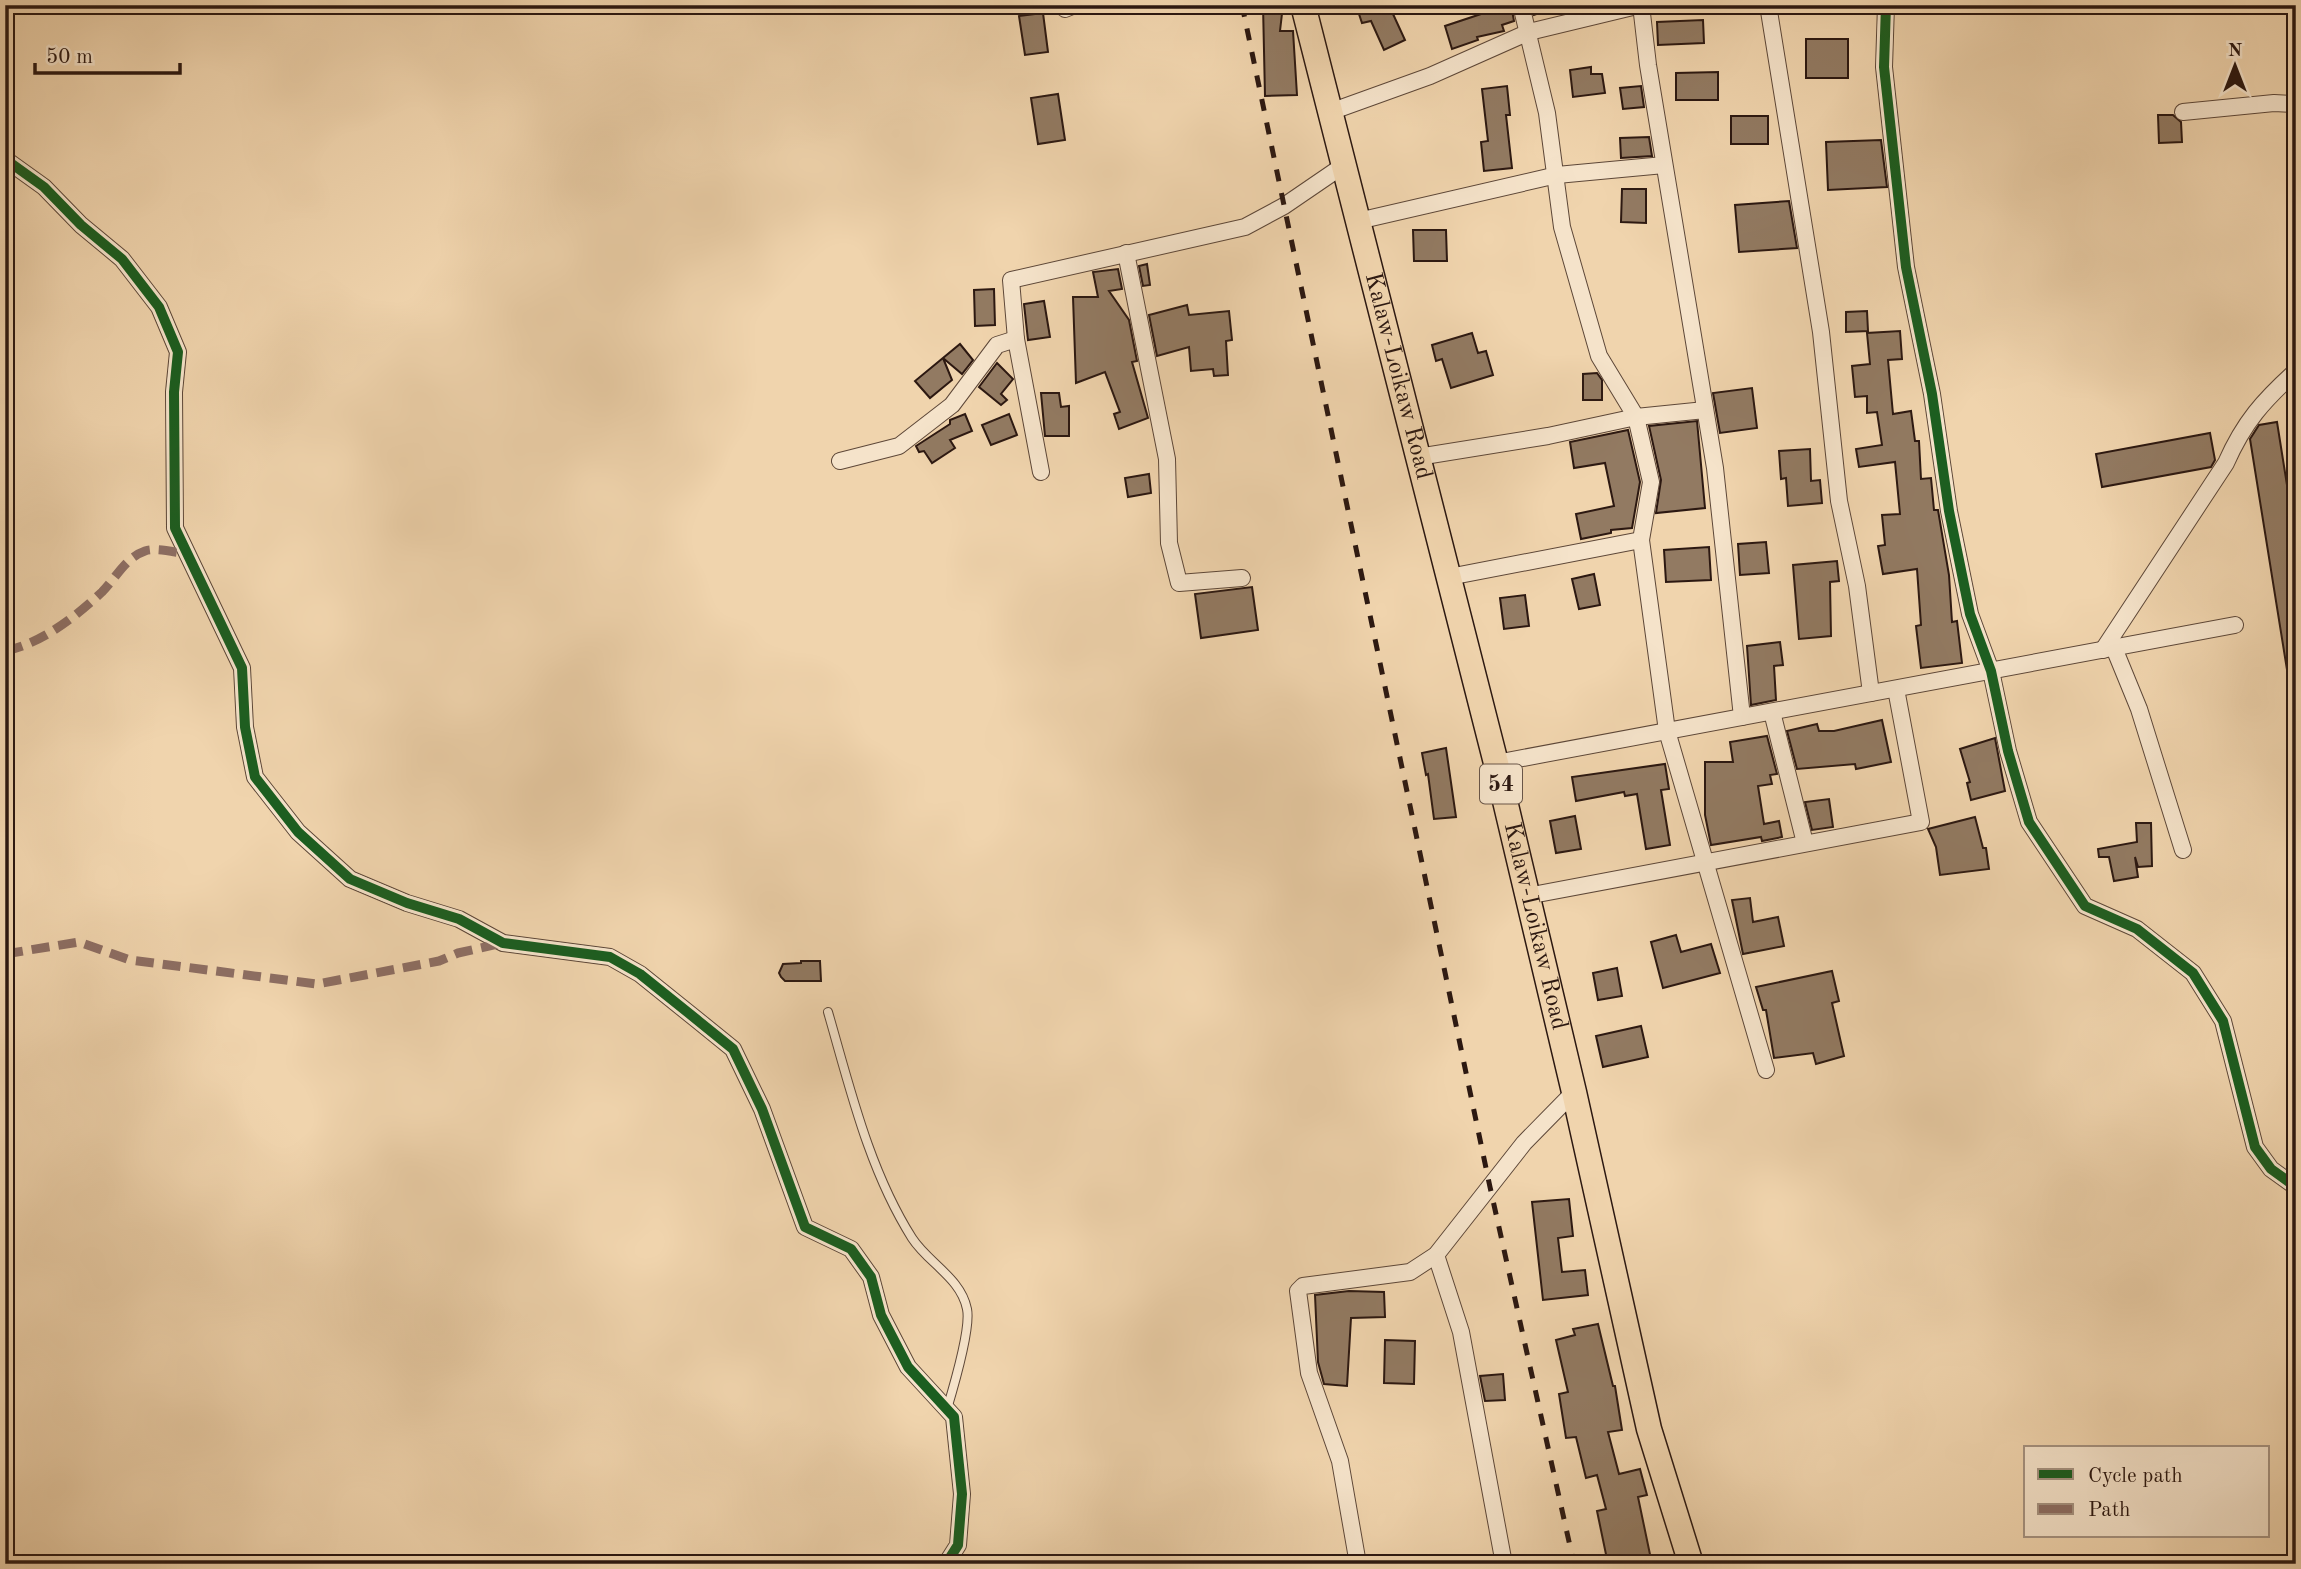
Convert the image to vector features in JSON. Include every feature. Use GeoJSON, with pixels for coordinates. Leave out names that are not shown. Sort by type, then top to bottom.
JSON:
{"type":"FeatureCollection","features":[{"type":"Feature","properties":{"kind":"main road","name":"Kalaw-Loikaw Road"},"geometry":{"type":"LineString","coordinates":[[1303,5],[1496,763],[1574,1092],[1649,1429],[1691,1564]]}},
{"type":"Feature","properties":{"kind":"street"},"geometry":{"type":"LineString","coordinates":[[1521,5],[1547,113],[1562,227],[1599,356],[1636,417],[1651,482],[1641,540],[1667,731],[1766,1070]]}},
{"type":"Feature","properties":{"kind":"street"},"geometry":{"type":"LineString","coordinates":[[1330,112],[1430,76],[1529,32],[1641,5],[1664,165],[1715,467],[1742,717]]}},
{"type":"Feature","properties":{"kind":"street"},"geometry":{"type":"LineString","coordinates":[[1768,5],[1821,332],[1839,501],[1857,586],[1871,693]]}},
{"type":"Feature","properties":{"kind":"street"},"geometry":{"type":"LineString","coordinates":[[1886,5],[1884,67],[1906,267],[1932,394],[1949,511],[1968,601],[1991,671],[2008,751],[2029,822],[2085,906],[2137,929],[2193,973],[2223,1021],[2255,1147],[2271,1169],[2296,1187]]}},
{"type":"Feature","properties":{"kind":"street"},"geometry":{"type":"LineString","coordinates":[[2183,112],[2274,103],[2296,104]]}},
{"type":"Feature","properties":{"kind":"street"},"geometry":{"type":"LineString","coordinates":[[5,159],[44,187],[81,225],[122,259],[159,307],[178,352],[174,392],[175,528],[242,668],[245,727],[254,777],[298,832],[350,879],[407,903],[459,919],[503,943],[610,957],[639,974],[733,1049],[762,1109],[805,1227],[851,1249],[871,1277],[881,1315],[908,1367],[954,1417],[962,1494],[958,1545],[946,1564]]}},
{"type":"Feature","properties":{"kind":"street"},"geometry":{"type":"LineString","coordinates":[[1041,472],[1016,339],[1011,280],[1245,227],[1284,206],[1344,165]]}},
{"type":"Feature","properties":{"kind":"street"},"geometry":{"type":"LineString","coordinates":[[1358,222],[1557,175],[1664,165]]}},
{"type":"Feature","properties":{"kind":"street"},"geometry":{"type":"LineString","coordinates":[[1126,253],[1167,459],[1169,543],[1179,583],[1242,578]]}},
{"type":"Feature","properties":{"kind":"street"},"geometry":{"type":"LineString","coordinates":[[841,461],[899,446],[952,405],[997,345],[1016,339]]}},
{"type":"Feature","properties":{"kind":"street"},"geometry":{"type":"LineString","coordinates":[[2109,649],[2226,463],[2239,434],[2256,408],[2296,371]]}},
{"type":"Feature","properties":{"kind":"street"},"geometry":{"type":"LineString","coordinates":[[1418,457],[1548,436],[1636,417],[1705,410]]}},
{"type":"Feature","properties":{"kind":"street"},"geometry":{"type":"LineString","coordinates":[[1448,577],[1641,540]]}},
{"type":"Feature","properties":{"kind":"street"},"geometry":{"type":"LineString","coordinates":[[1496,763],[2235,625]]}},
{"type":"Feature","properties":{"kind":"street"},"geometry":{"type":"LineString","coordinates":[[2109,649],[2139,709],[2183,850]]}},
{"type":"Feature","properties":{"kind":"street"},"geometry":{"type":"LineString","coordinates":[[1527,895],[1921,822],[1896,689]]}},
{"type":"Feature","properties":{"kind":"street"},"geometry":{"type":"LineString","coordinates":[[1772,712],[1805,843]]}},
{"type":"Feature","properties":{"kind":"street"},"geometry":{"type":"LineString","coordinates":[[1357,1564],[1340,1461],[1309,1373],[1296,1296],[1303,1286],[1409,1272],[1436,1255],[1524,1143],[1574,1092]]}},
{"type":"Feature","properties":{"kind":"street"},"geometry":{"type":"LineString","coordinates":[[1436,1255],[1461,1332],[1504,1564]]}},
{"type":"Feature","properties":{"kind":"lane"},"geometry":{"type":"LineString","coordinates":[[828,1012],[878,1173],[913,1240],[951,1279],[968,1310],[959,1368],[947,1409]]}},
{"type":"Feature","properties":{"kind":"building"},"geometry":{"type":"Polygon","coordinates":[[[1263,5],[1283,5],[1280,31],[1293,31],[1297,95],[1265,96],[1263,5]]]}},
{"type":"Feature","properties":{"kind":"building"},"geometry":{"type":"Polygon","coordinates":[[[1356,5],[1408,5],[1409,9],[1393,14],[1405,40],[1384,50],[1371,21],[1362,23],[1356,5]]]}},
{"type":"Feature","properties":{"kind":"building"},"geometry":{"type":"Polygon","coordinates":[[[1479,5],[1511,5],[1514,21],[1502,25],[1504,31],[1477,37],[1478,40],[1452,49],[1445,26],[1481,14],[1479,5]]]}},
{"type":"Feature","properties":{"kind":"building"},"geometry":{"type":"Polygon","coordinates":[[[1532,5],[1553,5],[1554,8],[1534,15],[1532,5]]]}},
{"type":"Feature","properties":{"kind":"building"},"geometry":{"type":"Polygon","coordinates":[[[1043,13],[1048,52],[1025,55],[1019,16],[1043,13]]]}},
{"type":"Feature","properties":{"kind":"building"},"geometry":{"type":"Polygon","coordinates":[[[1703,20],[1704,43],[1658,45],[1657,22],[1703,20]]]}},
{"type":"Feature","properties":{"kind":"building"},"geometry":{"type":"Polygon","coordinates":[[[1806,39],[1848,39],[1848,78],[1806,78],[1806,39]]]}},
{"type":"Feature","properties":{"kind":"building"},"geometry":{"type":"Polygon","coordinates":[[[1591,67],[1591,74],[1602,74],[1605,93],[1573,97],[1570,70],[1591,67]]]}},
{"type":"Feature","properties":{"kind":"building"},"geometry":{"type":"Polygon","coordinates":[[[1718,72],[1718,100],[1676,100],[1676,73],[1718,72]]]}},
{"type":"Feature","properties":{"kind":"building"},"geometry":{"type":"Polygon","coordinates":[[[1507,86],[1510,115],[1506,115],[1512,168],[1484,171],[1481,142],[1488,141],[1482,89],[1507,86]]]}},
{"type":"Feature","properties":{"kind":"building"},"geometry":{"type":"Polygon","coordinates":[[[1641,86],[1644,107],[1623,109],[1620,88],[1641,86]]]}},
{"type":"Feature","properties":{"kind":"building"},"geometry":{"type":"Polygon","coordinates":[[[1058,94],[1065,140],[1038,144],[1031,98],[1058,94]]]}},
{"type":"Feature","properties":{"kind":"building"},"geometry":{"type":"Polygon","coordinates":[[[2158,115],[2173,115],[2181,122],[2182,142],[2159,143],[2158,115]]]}},
{"type":"Feature","properties":{"kind":"building"},"geometry":{"type":"Polygon","coordinates":[[[1731,116],[1768,116],[1768,144],[1731,144],[1731,116]]]}},
{"type":"Feature","properties":{"kind":"building"},"geometry":{"type":"Polygon","coordinates":[[[1649,137],[1652,156],[1621,158],[1620,138],[1649,137]]]}},
{"type":"Feature","properties":{"kind":"building"},"geometry":{"type":"Polygon","coordinates":[[[1881,140],[1887,187],[1828,190],[1826,142],[1881,140]]]}},
{"type":"Feature","properties":{"kind":"building"},"geometry":{"type":"Polygon","coordinates":[[[1622,189],[1646,189],[1646,223],[1621,222],[1622,189]]]}},
{"type":"Feature","properties":{"kind":"building"},"geometry":{"type":"Polygon","coordinates":[[[1789,201],[1797,248],[1739,252],[1735,205],[1789,201]]]}},
{"type":"Feature","properties":{"kind":"building"},"geometry":{"type":"Polygon","coordinates":[[[1413,230],[1446,230],[1447,261],[1414,261],[1413,230]]]}},
{"type":"Feature","properties":{"kind":"building"},"geometry":{"type":"Polygon","coordinates":[[[1147,264],[1150,285],[1143,286],[1139,266],[1147,264]]]}},
{"type":"Feature","properties":{"kind":"building"},"geometry":{"type":"Polygon","coordinates":[[[1118,269],[1122,289],[1109,291],[1129,320],[1137,361],[1132,362],[1148,418],[1119,429],[1114,414],[1120,412],[1105,372],[1076,383],[1073,297],[1098,297],[1093,272],[1118,269]]]}},
{"type":"Feature","properties":{"kind":"building"},"geometry":{"type":"Polygon","coordinates":[[[994,289],[995,325],[975,326],[974,290],[994,289]]]}},
{"type":"Feature","properties":{"kind":"building"},"geometry":{"type":"Polygon","coordinates":[[[1044,301],[1050,337],[1028,340],[1024,304],[1044,301]]]}},
{"type":"Feature","properties":{"kind":"building"},"geometry":{"type":"Polygon","coordinates":[[[1187,305],[1189,315],[1229,311],[1232,340],[1226,341],[1228,375],[1214,376],[1213,369],[1191,371],[1189,347],[1157,356],[1149,315],[1187,305]]]}},
{"type":"Feature","properties":{"kind":"building"},"geometry":{"type":"Polygon","coordinates":[[[1867,311],[1868,331],[1846,332],[1846,312],[1867,311]]]}},
{"type":"Feature","properties":{"kind":"building"},"geometry":{"type":"Polygon","coordinates":[[[1900,331],[1902,359],[1888,360],[1893,414],[1911,411],[1915,441],[1919,441],[1921,479],[1931,478],[1934,510],[1938,510],[1949,575],[1952,622],[1957,621],[1962,663],[1921,668],[1916,626],[1921,625],[1917,569],[1883,574],[1878,546],[1885,545],[1882,515],[1900,514],[1895,462],[1859,467],[1856,449],[1882,445],[1877,412],[1867,413],[1867,396],[1855,397],[1852,366],[1870,364],[1867,333],[1900,331]]]}},
{"type":"Feature","properties":{"kind":"building"},"geometry":{"type":"Polygon","coordinates":[[[1472,333],[1478,353],[1486,351],[1493,375],[1451,388],[1442,359],[1436,361],[1432,345],[1472,333]]]}},
{"type":"Feature","properties":{"kind":"building"},"geometry":{"type":"Polygon","coordinates":[[[960,344],[973,360],[962,374],[943,358],[952,380],[930,398],[915,381],[960,344]]]}},
{"type":"Feature","properties":{"kind":"building"},"geometry":{"type":"Polygon","coordinates":[[[997,363],[1013,379],[1001,394],[1007,400],[1001,405],[979,387],[997,363]]]}},
{"type":"Feature","properties":{"kind":"building"},"geometry":{"type":"Polygon","coordinates":[[[1597,373],[1602,380],[1602,400],[1583,400],[1583,374],[1597,373]]]}},
{"type":"Feature","properties":{"kind":"building"},"geometry":{"type":"Polygon","coordinates":[[[1752,388],[1757,428],[1720,433],[1713,393],[1752,388]]]}},
{"type":"Feature","properties":{"kind":"building"},"geometry":{"type":"Polygon","coordinates":[[[1041,393],[1059,393],[1061,407],[1069,406],[1069,436],[1045,436],[1041,393]]]}},
{"type":"Feature","properties":{"kind":"building"},"geometry":{"type":"Polygon","coordinates":[[[965,414],[972,431],[950,440],[955,448],[932,463],[924,451],[919,452],[916,446],[950,424],[950,420],[965,414]]]}},
{"type":"Feature","properties":{"kind":"building"},"geometry":{"type":"Polygon","coordinates":[[[1009,414],[1017,435],[991,445],[982,425],[1009,414]]]}},
{"type":"Feature","properties":{"kind":"building"},"geometry":{"type":"Polygon","coordinates":[[[1697,421],[1705,508],[1656,513],[1661,480],[1649,426],[1697,421]]]}},
{"type":"Feature","properties":{"kind":"building"},"geometry":{"type":"Polygon","coordinates":[[[2277,422],[2296,542],[2296,675],[2288,676],[2250,439],[2259,425],[2277,422]]]}},
{"type":"Feature","properties":{"kind":"building"},"geometry":{"type":"Polygon","coordinates":[[[1628,430],[1640,482],[1632,528],[1611,530],[1611,533],[1581,539],[1576,514],[1614,506],[1605,463],[1574,468],[1570,442],[1628,430]]]}},
{"type":"Feature","properties":{"kind":"building"},"geometry":{"type":"Polygon","coordinates":[[[2210,433],[2215,460],[2211,467],[2102,487],[2096,454],[2210,433]]]}},
{"type":"Feature","properties":{"kind":"building"},"geometry":{"type":"Polygon","coordinates":[[[1810,449],[1811,481],[1820,480],[1822,503],[1788,506],[1786,478],[1781,479],[1779,451],[1810,449]]]}},
{"type":"Feature","properties":{"kind":"building"},"geometry":{"type":"Polygon","coordinates":[[[1149,474],[1151,493],[1128,497],[1125,478],[1149,474]]]}},
{"type":"Feature","properties":{"kind":"building"},"geometry":{"type":"Polygon","coordinates":[[[1766,542],[1769,573],[1740,575],[1738,544],[1766,542]]]}},
{"type":"Feature","properties":{"kind":"building"},"geometry":{"type":"Polygon","coordinates":[[[1709,547],[1711,580],[1666,582],[1664,550],[1709,547]]]}},
{"type":"Feature","properties":{"kind":"building"},"geometry":{"type":"Polygon","coordinates":[[[1837,561],[1839,581],[1830,582],[1831,636],[1799,639],[1793,565],[1837,561]]]}},
{"type":"Feature","properties":{"kind":"building"},"geometry":{"type":"Polygon","coordinates":[[[1594,574],[1600,605],[1579,609],[1572,579],[1594,574]]]}},
{"type":"Feature","properties":{"kind":"building"},"geometry":{"type":"Polygon","coordinates":[[[1252,587],[1258,630],[1201,638],[1195,594],[1252,587]]]}},
{"type":"Feature","properties":{"kind":"building"},"geometry":{"type":"Polygon","coordinates":[[[1525,595],[1529,626],[1504,629],[1500,598],[1525,595]]]}},
{"type":"Feature","properties":{"kind":"building"},"geometry":{"type":"Polygon","coordinates":[[[1780,642],[1783,665],[1774,666],[1776,700],[1751,705],[1747,646],[1780,642]]]}},
{"type":"Feature","properties":{"kind":"building"},"geometry":{"type":"Polygon","coordinates":[[[1882,720],[1891,762],[1856,769],[1855,764],[1797,769],[1787,731],[1817,724],[1819,731],[1834,731],[1882,720]]]}},
{"type":"Feature","properties":{"kind":"building"},"geometry":{"type":"Polygon","coordinates":[[[1767,736],[1777,774],[1770,775],[1772,784],[1758,786],[1764,824],[1779,821],[1782,837],[1762,841],[1761,837],[1711,845],[1705,815],[1705,762],[1733,762],[1730,742],[1767,736]]]}},
{"type":"Feature","properties":{"kind":"building"},"geometry":{"type":"Polygon","coordinates":[[[1995,738],[2005,791],[1971,800],[1967,783],[1970,782],[1960,749],[1995,738]]]}},
{"type":"Feature","properties":{"kind":"building"},"geometry":{"type":"Polygon","coordinates":[[[1446,748],[1456,817],[1434,819],[1428,774],[1426,775],[1422,753],[1446,748]]]}},
{"type":"Feature","properties":{"kind":"building"},"geometry":{"type":"Polygon","coordinates":[[[1665,764],[1669,789],[1661,790],[1670,845],[1646,849],[1637,794],[1625,796],[1624,792],[1576,801],[1572,777],[1665,764]]]}},
{"type":"Feature","properties":{"kind":"building"},"geometry":{"type":"Polygon","coordinates":[[[1829,799],[1833,827],[1812,830],[1805,802],[1829,799]]]}},
{"type":"Feature","properties":{"kind":"building"},"geometry":{"type":"Polygon","coordinates":[[[1575,816],[1581,849],[1556,853],[1550,821],[1575,816]]]}},
{"type":"Feature","properties":{"kind":"building"},"geometry":{"type":"Polygon","coordinates":[[[1975,817],[1983,848],[1986,848],[1989,869],[1940,875],[1936,847],[1928,829],[1975,817]]]}},
{"type":"Feature","properties":{"kind":"building"},"geometry":{"type":"Polygon","coordinates":[[[2136,823],[2151,823],[2152,866],[2138,867],[2135,857],[2138,877],[2114,881],[2109,857],[2099,857],[2098,849],[2137,842],[2136,823]]]}},
{"type":"Feature","properties":{"kind":"building"},"geometry":{"type":"Polygon","coordinates":[[[1750,898],[1753,922],[1778,917],[1784,946],[1743,954],[1732,900],[1750,898]]]}},
{"type":"Feature","properties":{"kind":"building"},"geometry":{"type":"Polygon","coordinates":[[[1676,935],[1681,952],[1711,944],[1720,973],[1663,988],[1651,942],[1676,935]]]}},
{"type":"Feature","properties":{"kind":"building"},"geometry":{"type":"Polygon","coordinates":[[[820,961],[821,981],[785,981],[781,977],[779,973],[783,964],[820,961]]]}},
{"type":"Feature","properties":{"kind":"building"},"geometry":{"type":"Polygon","coordinates":[[[1617,968],[1622,996],[1598,1000],[1593,973],[1617,968]]]}},
{"type":"Feature","properties":{"kind":"building"},"geometry":{"type":"Polygon","coordinates":[[[1832,971],[1839,1001],[1832,1003],[1844,1056],[1816,1064],[1813,1053],[1774,1058],[1766,1010],[1763,1010],[1756,987],[1832,971]]]}},
{"type":"Feature","properties":{"kind":"building"},"geometry":{"type":"Polygon","coordinates":[[[1641,1026],[1648,1057],[1603,1067],[1596,1036],[1641,1026]]]}},
{"type":"Feature","properties":{"kind":"building"},"geometry":{"type":"Polygon","coordinates":[[[1569,1199],[1573,1236],[1558,1238],[1562,1272],[1585,1270],[1588,1295],[1543,1300],[1532,1202],[1569,1199]]]}},
{"type":"Feature","properties":{"kind":"building"},"geometry":{"type":"Polygon","coordinates":[[[1349,1291],[1384,1292],[1385,1317],[1351,1318],[1347,1386],[1324,1384],[1318,1362],[1315,1295],[1349,1291]]]}},
{"type":"Feature","properties":{"kind":"building"},"geometry":{"type":"Polygon","coordinates":[[[1598,1324],[1615,1386],[1622,1430],[1608,1432],[1619,1474],[1640,1469],[1647,1495],[1638,1497],[1652,1564],[1608,1564],[1597,1511],[1606,1509],[1597,1475],[1586,1478],[1576,1437],[1566,1438],[1559,1394],[1568,1392],[1556,1340],[1575,1335],[1573,1329],[1598,1324]]]}},
{"type":"Feature","properties":{"kind":"building"},"geometry":{"type":"Polygon","coordinates":[[[1385,1340],[1415,1341],[1414,1384],[1384,1383],[1385,1340]]]}},
{"type":"Feature","properties":{"kind":"building"},"geometry":{"type":"Polygon","coordinates":[[[1503,1374],[1505,1400],[1485,1401],[1480,1376],[1503,1374]]]}},
{"type":"Feature","properties":{"kind":"railway"},"geometry":{"type":"LineString","coordinates":[[1242,5],[1490,1187],[1574,1564]]}},
{"type":"Feature","properties":{"kind":"marked path"},"geometry":{"type":"LineString","coordinates":[[5,651],[45,636],[69,620],[102,592],[126,563],[138,554],[155,550],[189,554]]}},
{"type":"Feature","properties":{"kind":"marked path"},"geometry":{"type":"LineString","coordinates":[[5,954],[79,942],[130,960],[317,984],[439,961],[458,953],[503,943]]}},
{"type":"Feature","properties":{"kind":"cycle path"},"geometry":{"type":"LineString","coordinates":[[1886,5],[1884,67],[1906,267],[1932,394],[1949,511],[1970,614],[1991,671],[2008,751],[2029,822],[2085,906],[2137,929],[2193,973],[2223,1021],[2255,1147],[2271,1169],[2296,1187]]}},
{"type":"Feature","properties":{"kind":"cycle path"},"geometry":{"type":"LineString","coordinates":[[5,159],[44,187],[81,225],[122,259],[159,307],[178,352],[174,392],[175,528],[242,668],[245,727],[255,777],[298,832],[350,879],[407,903],[459,919],[503,943],[610,957],[640,974],[733,1049],[762,1109],[805,1227],[851,1249],[871,1277],[881,1315],[908,1367],[954,1417],[962,1494],[958,1545],[946,1564]]}}]}
